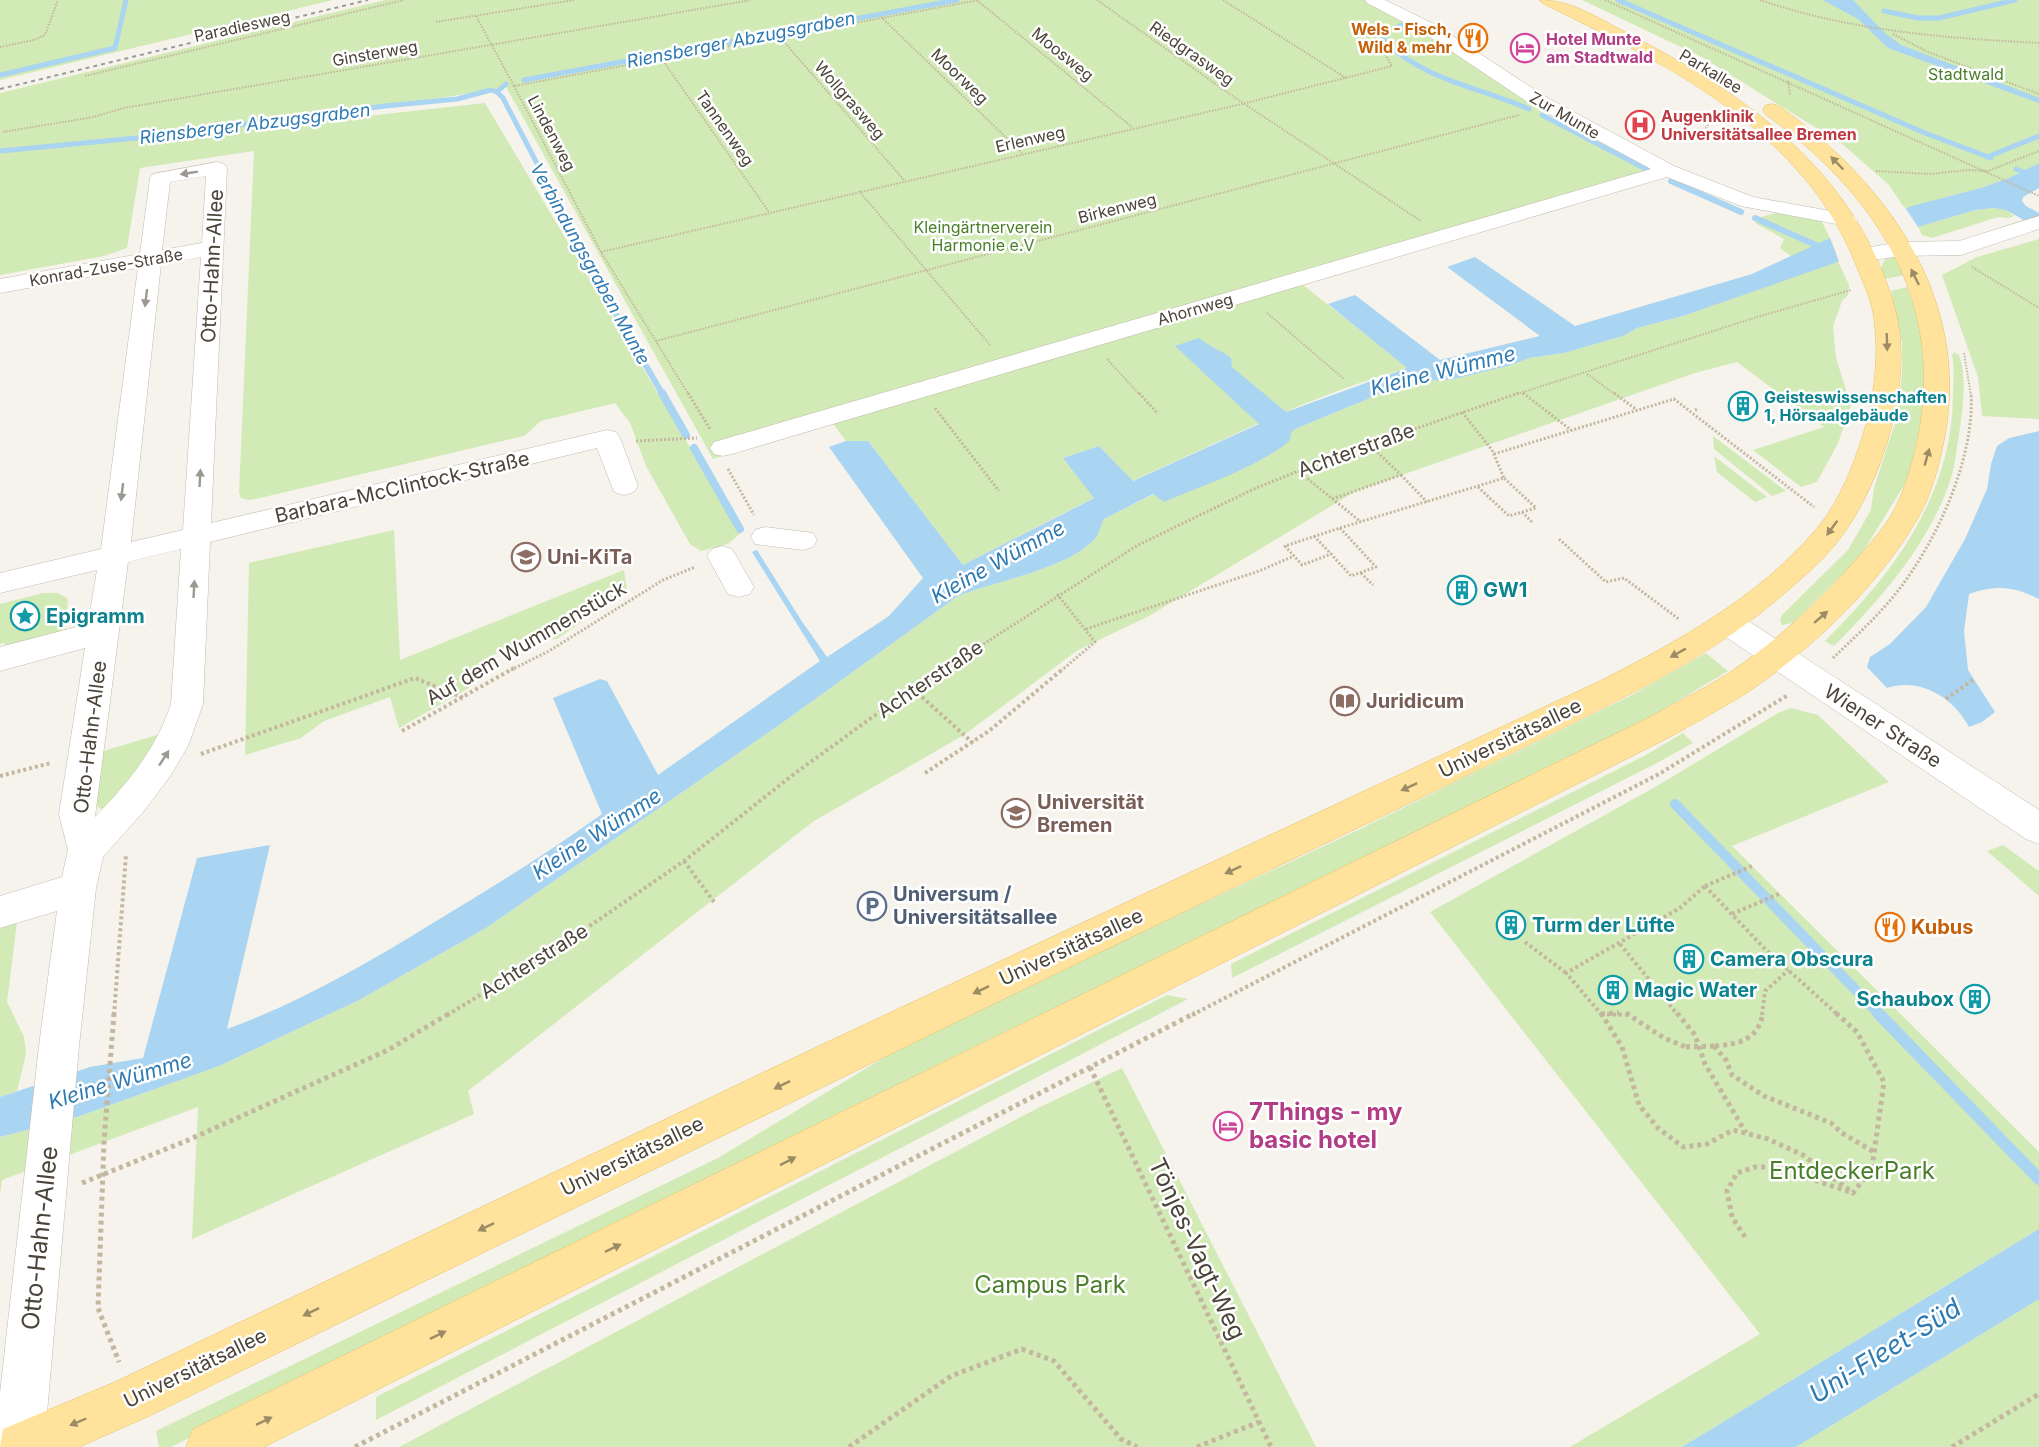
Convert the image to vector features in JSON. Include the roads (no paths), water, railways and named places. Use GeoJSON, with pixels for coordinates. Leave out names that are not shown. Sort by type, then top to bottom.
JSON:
{"type":"FeatureCollection","features":[{"type":"Feature","properties":{"kind":"main road","name":"Parkallee"},"geometry":{"type":"LineString","coordinates":[[1548,0],[1635,43],[1694,76],[1743,111],[1779,141],[1809,171],[1847,220],[1867,254]]}},
{"type":"Feature","properties":{"kind":"main road","name":"Parkallee"},"geometry":{"type":"LineString","coordinates":[[1573,0],[1654,38],[1735,84],[1825,151],[1875,207],[1898,245]]}},
{"type":"Feature","properties":{"kind":"main road"},"geometry":{"type":"LineString","coordinates":[[211,1447],[1658,728],[1734,685],[1776,655],[1828,610],[1881,551],[1902,521],[1918,489],[1933,436],[1939,400],[1937,349],[1926,301],[1898,245]]}},
{"type":"Feature","properties":{"kind":"main road","name":"Universitätsallee"},"geometry":{"type":"LineString","coordinates":[[20,1447],[132,1399],[835,1059],[1494,747],[1607,690],[1716,630],[1813,551],[1835,524],[1863,475],[1883,418],[1888,365],[1886,319],[1867,254]]}},
{"type":"Feature","properties":{"kind":"street","name":"Zur Munte"},"geometry":{"type":"LineString","coordinates":[[1373,0],[1408,16],[1549,107],[1667,170],[1748,209],[1828,195]]}},
{"type":"Feature","properties":{"kind":"street","name":"Otto-Hahn-Allee"},"geometry":{"type":"LineString","coordinates":[[20,1447],[59,1046],[78,888],[86,850],[77,814],[115,556],[160,177],[218,168],[187,704],[172,746],[158,768],[86,850]]}},
{"type":"Feature","properties":{"kind":"street","name":"Ahornweg"},"geometry":{"type":"LineString","coordinates":[[719,443],[920,390],[1643,179],[1667,170]]}},
{"type":"Feature","properties":{"kind":"street","name":"Zur Munte"},"geometry":{"type":"LineString","coordinates":[[1769,207],[1847,220]]}},
{"type":"Feature","properties":{"kind":"street"},"geometry":{"type":"LineString","coordinates":[[1867,254],[1898,245],[1947,250],[1961,248],[2032,225]]}},
{"type":"Feature","properties":{"kind":"street","name":"Konrad-Zuse-Straße"},"geometry":{"type":"LineString","coordinates":[[0,286],[213,248]]}},
{"type":"Feature","properties":{"kind":"street","name":"Barbara-McClintock-Straße"},"geometry":{"type":"LineString","coordinates":[[0,583],[607,438],[624,486]]}},
{"type":"Feature","properties":{"kind":"street"},"geometry":{"type":"LineString","coordinates":[[765,537],[802,540]]}},
{"type":"Feature","properties":{"kind":"street"},"geometry":{"type":"LineString","coordinates":[[722,556],[739,587]]}},
{"type":"Feature","properties":{"kind":"street","name":"Wiener Straße"},"geometry":{"type":"LineString","coordinates":[[1716,630],[1776,655],[2039,829]]}},
{"type":"Feature","properties":{"kind":"street"},"geometry":{"type":"LineString","coordinates":[[0,659],[102,632]]}},
{"type":"Feature","properties":{"kind":"street"},"geometry":{"type":"LineString","coordinates":[[0,912],[78,888]]}},
{"type":"Feature","properties":{"kind":"water"},"geometry":{"type":"Polygon","coordinates":[[[1823,0],[1853,0],[1886,34],[1901,45],[2039,98],[2039,103],[1888,48],[1858,19],[1823,0]]]}},
{"type":"Feature","properties":{"kind":"water","name":"Kleine Wümme"},"geometry":{"type":"Polygon","coordinates":[[[2039,163],[2039,188],[2023,197],[2022,201],[2039,213],[2039,229],[2006,210],[1994,208],[1975,210],[1918,227],[1832,264],[1683,316],[1637,328],[1623,336],[1564,353],[1529,358],[1508,366],[1454,379],[1439,381],[1429,379],[1392,389],[1295,429],[1291,433],[1290,440],[1278,449],[1230,475],[1164,502],[1153,494],[1104,519],[1097,536],[1086,547],[1070,557],[958,596],[782,723],[486,928],[359,1000],[219,1066],[80,1116],[0,1137],[0,1097],[90,1067],[143,1058],[197,858],[270,845],[227,1029],[307,995],[384,953],[519,870],[602,814],[553,698],[600,679],[607,681],[658,775],[820,661],[752,552],[757,550],[827,657],[889,616],[923,578],[829,447],[846,441],[868,441],[963,565],[1094,498],[1063,458],[1099,446],[1133,481],[1259,424],[1175,346],[1199,338],[1231,358],[1232,367],[1286,412],[1407,368],[1328,304],[1355,295],[1440,360],[1540,336],[1447,267],[1475,257],[1575,326],[1752,274],[1830,238],[1912,206],[1981,188],[2039,163]]]}},
{"type":"Feature","properties":{"kind":"water"},"geometry":{"type":"Polygon","coordinates":[[[2039,431],[2039,599],[2021,591],[2004,588],[1969,594],[1964,631],[1968,670],[1995,712],[1982,722],[1969,727],[1954,707],[1935,692],[1912,685],[1887,688],[1867,667],[1870,657],[1890,644],[1926,607],[1965,539],[1987,489],[1997,446],[2009,438],[2039,431]]]}},
{"type":"Feature","properties":{"kind":"water","name":"Uni-Fleet-Süd"},"geometry":{"type":"Polygon","coordinates":[[[2039,1229],[2039,1299],[2031,1304],[1796,1447],[1682,1447],[2039,1229]]]}},
{"type":"Feature","properties":{"kind":"waterway"},"geometry":{"type":"LineString","coordinates":[[0,75],[115,48],[126,0]]}},
{"type":"Feature","properties":{"kind":"waterway","name":"Riensberger Abzugsgraben"},"geometry":{"type":"LineString","coordinates":[[524,80],[957,0]]}},
{"type":"Feature","properties":{"kind":"waterway"},"geometry":{"type":"LineString","coordinates":[[1618,0],[1925,133],[1988,157]]}},
{"type":"Feature","properties":{"kind":"waterway"},"geometry":{"type":"LineString","coordinates":[[1884,11],[1918,18],[1939,18],[2015,0]]}},
{"type":"Feature","properties":{"kind":"waterway","name":"Riensberger Abzugsgraben"},"geometry":{"type":"LineString","coordinates":[[1395,28],[1407,23]]}},
{"type":"Feature","properties":{"kind":"waterway","name":"Riensberger Abzugsgraben"},"geometry":{"type":"LineString","coordinates":[[1386,32],[1383,40],[1416,65],[1434,74],[1529,109]]}},
{"type":"Feature","properties":{"kind":"waterway","name":"Riensberger Abzugsgraben"},"geometry":{"type":"LineString","coordinates":[[497,92],[506,84]]}},
{"type":"Feature","properties":{"kind":"waterway","name":"Riensberger Abzugsgraben"},"geometry":{"type":"LineString","coordinates":[[0,151],[147,137],[385,106],[457,99],[491,90],[497,92]]}},
{"type":"Feature","properties":{"kind":"waterway","name":"Verbindungsgraben Munte"},"geometry":{"type":"LineString","coordinates":[[497,92],[503,98],[543,175]]}},
{"type":"Feature","properties":{"kind":"waterway","name":"Riensberger Abzugsgraben"},"geometry":{"type":"LineString","coordinates":[[1542,115],[1648,170]]}},
{"type":"Feature","properties":{"kind":"waterway"},"geometry":{"type":"LineString","coordinates":[[1988,157],[2039,136]]}},
{"type":"Feature","properties":{"kind":"waterway"},"geometry":{"type":"LineString","coordinates":[[2016,169],[2032,175]]}},
{"type":"Feature","properties":{"kind":"waterway","name":"Verbindungsgraben Munte"},"geometry":{"type":"LineString","coordinates":[[542,174],[596,280],[663,395]]}},
{"type":"Feature","properties":{"kind":"waterway"},"geometry":{"type":"LineString","coordinates":[[2028,174],[2033,176]]}},
{"type":"Feature","properties":{"kind":"waterway","name":"Riensberger Abzugsgraben"},"geometry":{"type":"LineString","coordinates":[[1671,181],[1741,212]]}},
{"type":"Feature","properties":{"kind":"waterway","name":"Riensberger Abzugsgraben"},"geometry":{"type":"LineString","coordinates":[[1755,218],[1827,250]]}},
{"type":"Feature","properties":{"kind":"waterway","name":"Verbindungsgraben Munte"},"geometry":{"type":"LineString","coordinates":[[662,393],[686,435]]}},
{"type":"Feature","properties":{"kind":"waterway","name":"Verbindungsgraben Munte"},"geometry":{"type":"LineString","coordinates":[[694,448],[740,529]]}},
{"type":"Feature","properties":{"kind":"waterway"},"geometry":{"type":"LineString","coordinates":[[1675,804],[1880,1015]]}},
{"type":"Feature","properties":{"kind":"waterway"},"geometry":{"type":"LineString","coordinates":[[1878,1013],[2039,1179]]}},
{"type":"Feature","properties":{"kind":"railway"},"geometry":{"type":"LineString","coordinates":[[0,89],[368,0]]}},
{"type":"Feature","properties":{"kind":"place","name":"Wels - Fisch, Wild & mehr"},"geometry":{"type":"Point","coordinates":[1473,38]}},
{"type":"Feature","properties":{"kind":"place","name":"Hotel Munte am Stadtwald"},"geometry":{"type":"Point","coordinates":[1525,48]}},
{"type":"Feature","properties":{"kind":"place","name":"Augenklinik Universitätsallee Bremen"},"geometry":{"type":"Point","coordinates":[1640,125]}},
{"type":"Feature","properties":{"kind":"place","name":"Geisteswissenschaften 1, Hörsaalgebäude"},"geometry":{"type":"Point","coordinates":[1743,406]}},
{"type":"Feature","properties":{"kind":"place","name":"Uni-KiTa"},"geometry":{"type":"Point","coordinates":[526,557]}},
{"type":"Feature","properties":{"kind":"place","name":"GW1"},"geometry":{"type":"Point","coordinates":[1462,590]}},
{"type":"Feature","properties":{"kind":"place","name":"Epigramm"},"geometry":{"type":"Point","coordinates":[25,616]}},
{"type":"Feature","properties":{"kind":"place","name":"Juridicum"},"geometry":{"type":"Point","coordinates":[1345,701]}},
{"type":"Feature","properties":{"kind":"place","name":"Universität Bremen"},"geometry":{"type":"Point","coordinates":[1016,813]}},
{"type":"Feature","properties":{"kind":"place","name":"Universum / Universitätsallee"},"geometry":{"type":"Point","coordinates":[872,906]}},
{"type":"Feature","properties":{"kind":"place","name":"Turm der Lüfte"},"geometry":{"type":"Point","coordinates":[1511,925]}},
{"type":"Feature","properties":{"kind":"place","name":"Kubus"},"geometry":{"type":"Point","coordinates":[1890,927]}},
{"type":"Feature","properties":{"kind":"place","name":"Camera Obscura"},"geometry":{"type":"Point","coordinates":[1689,959]}},
{"type":"Feature","properties":{"kind":"place","name":"Magic Water"},"geometry":{"type":"Point","coordinates":[1613,990]}},
{"type":"Feature","properties":{"kind":"place","name":"Schaubox"},"geometry":{"type":"Point","coordinates":[1975,999]}},
{"type":"Feature","properties":{"kind":"place","name":"7Things - my basic hotel"},"geometry":{"type":"Point","coordinates":[1228,1126]}},
{"type":"Feature","properties":{"kind":"park label","name":"Stadtwald"},"geometry":{"type":"Point","coordinates":[1966,74]}},
{"type":"Feature","properties":{"kind":"park label","name":"Kleingärtnerverein Harmonie e.V"},"geometry":{"type":"Point","coordinates":[983,236]}},
{"type":"Feature","properties":{"kind":"park label","name":"EntdeckerPark"},"geometry":{"type":"Point","coordinates":[1852,1171]}},
{"type":"Feature","properties":{"kind":"park label","name":"Campus Park"},"geometry":{"type":"Point","coordinates":[1050,1285]}}]}
